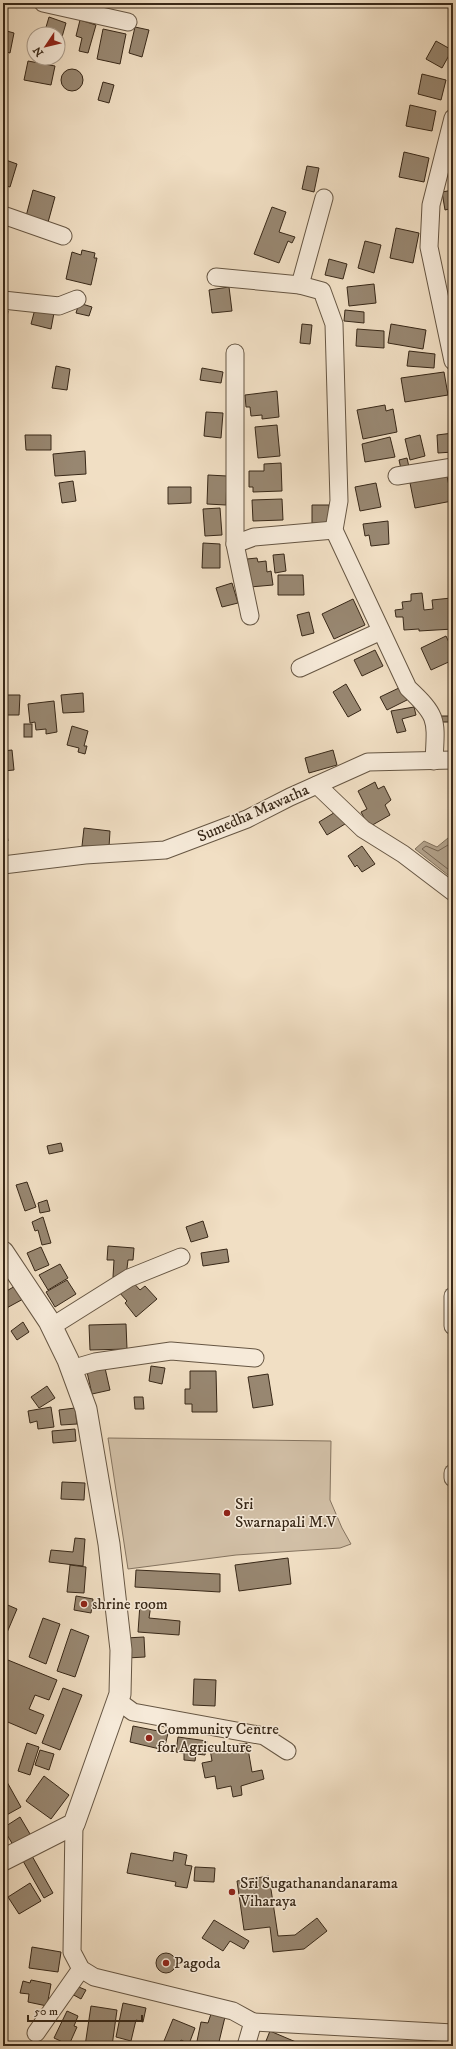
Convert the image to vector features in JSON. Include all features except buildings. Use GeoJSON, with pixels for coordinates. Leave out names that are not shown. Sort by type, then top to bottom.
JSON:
{"type":"FeatureCollection","features":[{"type":"Feature","properties":{"kind":"street"},"geometry":{"type":"LineString","coordinates":[[43,3],[128,22]]}},
{"type":"Feature","properties":{"kind":"street"},"geometry":{"type":"LineString","coordinates":[[453,118],[431,206],[429,247],[453,361]]}},
{"type":"Feature","properties":{"kind":"street"},"geometry":{"type":"LineString","coordinates":[[300,285],[324,198]]}},
{"type":"Feature","properties":{"kind":"street"},"geometry":{"type":"LineString","coordinates":[[3,215],[63,236]]}},
{"type":"Feature","properties":{"kind":"street"},"geometry":{"type":"LineString","coordinates":[[216,277],[300,285],[322,291],[334,324],[339,501],[334,530],[408,688],[428,706],[436,725],[434,761]]}},
{"type":"Feature","properties":{"kind":"street"},"geometry":{"type":"LineString","coordinates":[[3,300],[59,306],[78,299]]}},
{"type":"Feature","properties":{"kind":"street"},"geometry":{"type":"LineString","coordinates":[[235,353],[235,544],[250,616]]}},
{"type":"Feature","properties":{"kind":"street"},"geometry":{"type":"LineString","coordinates":[[397,476],[453,466]]}},
{"type":"Feature","properties":{"kind":"street"},"geometry":{"type":"LineString","coordinates":[[235,544],[254,537],[334,530]]}},
{"type":"Feature","properties":{"kind":"street"},"geometry":{"type":"LineString","coordinates":[[300,668],[381,631]]}},
{"type":"Feature","properties":{"kind":"street","name":"Sumedha Mawatha"},"geometry":{"type":"LineString","coordinates":[[3,865],[85,855],[165,850],[247,819],[290,797],[368,762],[434,761],[452,757]]}},
{"type":"Feature","properties":{"kind":"street"},"geometry":{"type":"LineString","coordinates":[[317,785],[363,829],[403,854],[453,892]]}},
{"type":"Feature","properties":{"kind":"street"},"geometry":{"type":"LineString","coordinates":[[3,1252],[51,1327],[71,1369],[86,1409],[109,1544],[121,1650],[120,1694],[74,1824],[72,1952],[81,1968],[94,1977],[233,2011],[253,2022],[453,2033]]}},
{"type":"Feature","properties":{"kind":"street"},"geometry":{"type":"LineString","coordinates":[[51,1327],[129,1278],[181,1257]]}},
{"type":"Feature","properties":{"kind":"street"},"geometry":{"type":"LineString","coordinates":[[453,1296],[453,1326]]}},
{"type":"Feature","properties":{"kind":"street"},"geometry":{"type":"LineString","coordinates":[[71,1369],[95,1362],[171,1351],[255,1358]]}},
{"type":"Feature","properties":{"kind":"street"},"geometry":{"type":"LineString","coordinates":[[453,1473],[453,1478]]}},
{"type":"Feature","properties":{"kind":"street"},"geometry":{"type":"LineString","coordinates":[[118,1701],[133,1712],[264,1736],[287,1751]]}},
{"type":"Feature","properties":{"kind":"street"},"geometry":{"type":"LineString","coordinates":[[3,1860],[74,1824]]}},
{"type":"Feature","properties":{"kind":"street"},"geometry":{"type":"LineString","coordinates":[[36,2033],[81,1968]]}},
{"type":"Feature","properties":{"kind":"street"},"geometry":{"type":"LineString","coordinates":[[246,2046],[253,2022]]}},
{"type":"Feature","properties":{"kind":"shaded area","name":"Sri Swarnapali M.V"},"geometry":{"type":"Polygon","coordinates":[[[108,1438],[331,1441],[330,1500],[342,1528],[351,1544],[340,1548],[236,1555],[128,1569],[108,1438]]]}},
{"type":"Feature","properties":{"kind":"water"},"geometry":{"type":"Polygon","coordinates":[[[448,838],[453,838],[453,879],[415,849],[424,841],[437,847],[448,838]]]}},
{"type":"Feature","properties":{"kind":"place","name":"Sri Swarnapali M.V"},"geometry":{"type":"Point","coordinates":[227,1513]}},
{"type":"Feature","properties":{"kind":"place","name":"shrine room"},"geometry":{"type":"Point","coordinates":[84,1604]}},
{"type":"Feature","properties":{"kind":"place","name":"Community Centre for Agriculture"},"geometry":{"type":"Point","coordinates":[149,1738]}},
{"type":"Feature","properties":{"kind":"place","name":"Sri Sugathanandanarama Viharaya"},"geometry":{"type":"Point","coordinates":[232,1892]}},
{"type":"Feature","properties":{"kind":"place","name":"Pagoda"},"geometry":{"type":"Point","coordinates":[166,1963]}}]}
